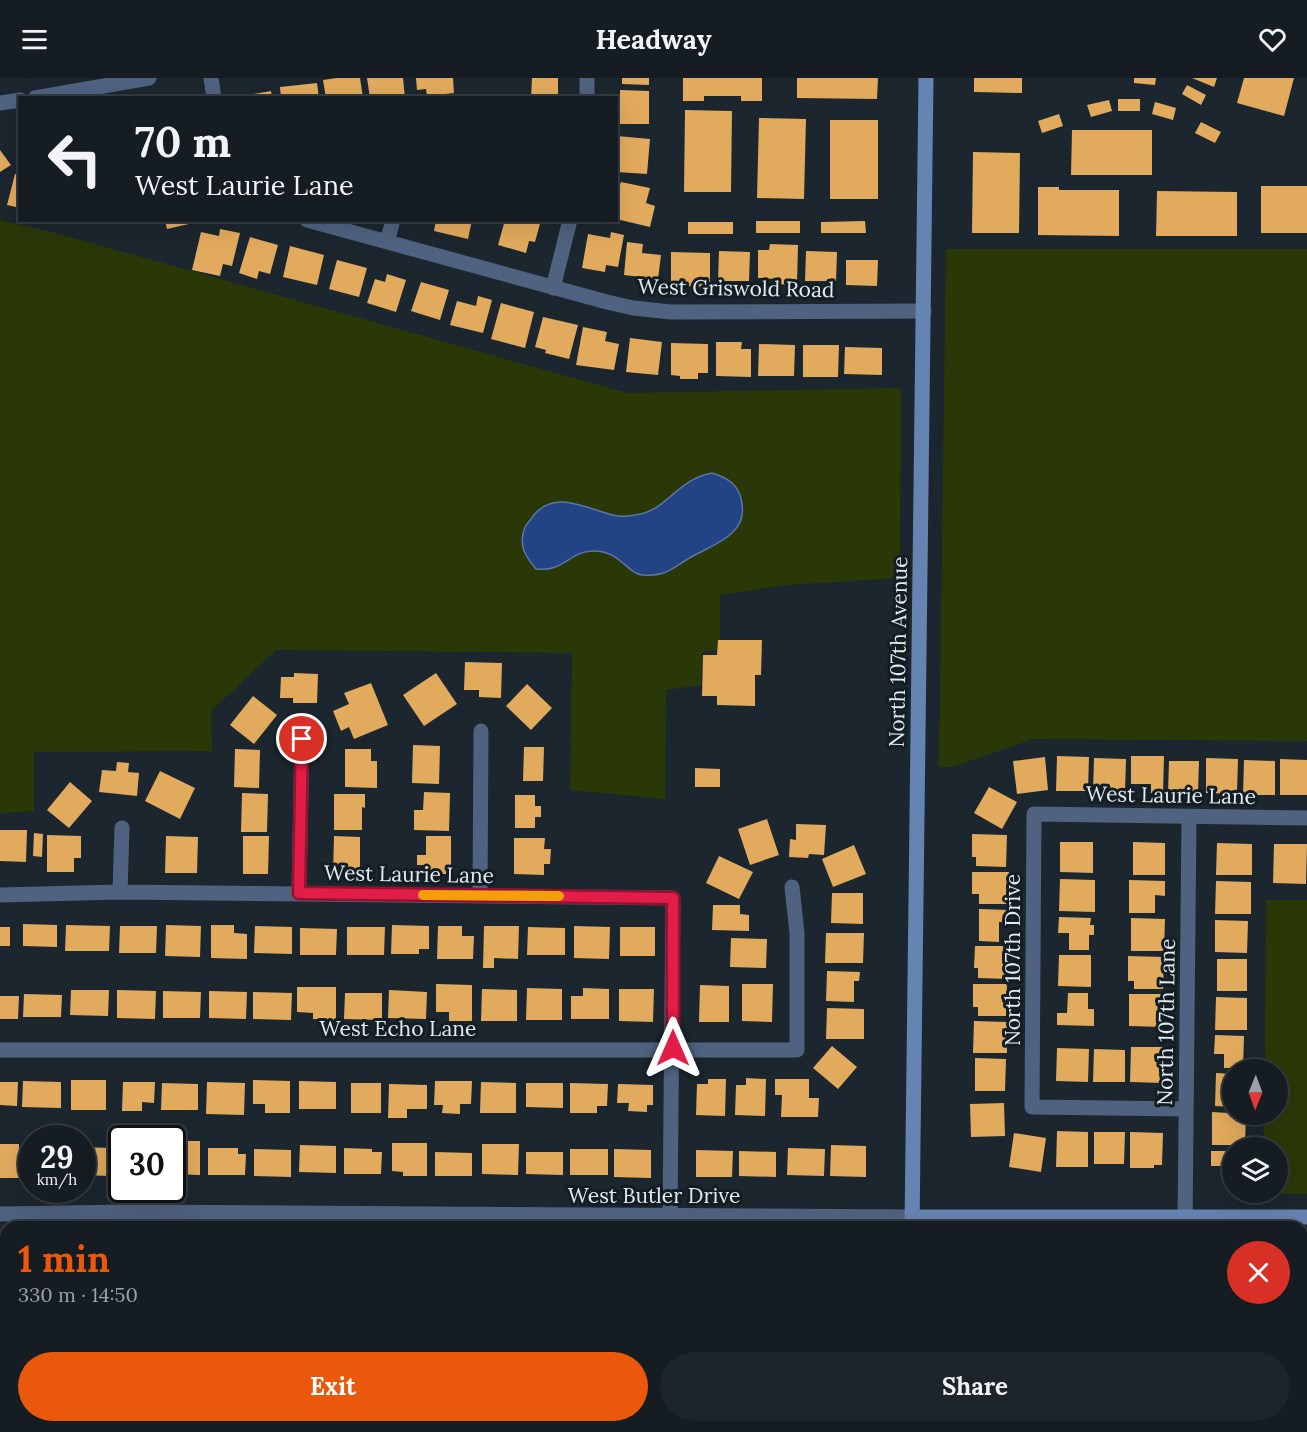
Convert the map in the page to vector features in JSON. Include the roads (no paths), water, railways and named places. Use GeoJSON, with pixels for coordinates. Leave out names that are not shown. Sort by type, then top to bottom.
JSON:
{"type":"FeatureCollection","features":[{"type":"Feature","properties":{"kind":"street"},"geometry":{"type":"LineString","coordinates":[[44,96],[149,78]]}},
{"type":"Feature","properties":{"kind":"street"},"geometry":{"type":"LineString","coordinates":[[211,78],[214,96]]}},
{"type":"Feature","properties":{"kind":"street"},"geometry":{"type":"LineString","coordinates":[[587,78],[587,96]]}},
{"type":"Feature","properties":{"kind":"street","name":"North 107th Avenue"},"geometry":{"type":"LineString","coordinates":[[912,1221],[926,78]]}},
{"type":"Feature","properties":{"kind":"street"},"geometry":{"type":"LineString","coordinates":[[0,103],[18,100]]}},
{"type":"Feature","properties":{"kind":"street","name":"West Griswold Road"},"geometry":{"type":"LineString","coordinates":[[314,222],[552,288],[607,302],[661,311],[924,311]]}},
{"type":"Feature","properties":{"kind":"street"},"geometry":{"type":"LineString","coordinates":[[387,242],[392,222]]}},
{"type":"Feature","properties":{"kind":"street"},"geometry":{"type":"LineString","coordinates":[[552,288],[569,222]]}},
{"type":"Feature","properties":{"kind":"street"},"geometry":{"type":"LineString","coordinates":[[480,895],[482,731]]}},
{"type":"Feature","properties":{"kind":"street"},"geometry":{"type":"LineString","coordinates":[[299,893],[302,739]]}},
{"type":"Feature","properties":{"kind":"street","name":"West Laurie Lane"},"geometry":{"type":"LineString","coordinates":[[1034,814],[1307,818]]}},
{"type":"Feature","properties":{"kind":"street","name":"North 107th Drive"},"geometry":{"type":"LineString","coordinates":[[1034,814],[1032,1107],[1186,1108]]}},
{"type":"Feature","properties":{"kind":"street","name":"North 107th Lane"},"geometry":{"type":"LineString","coordinates":[[1185,1221],[1189,817]]}},
{"type":"Feature","properties":{"kind":"street"},"geometry":{"type":"LineString","coordinates":[[120,892],[122,828]]}},
{"type":"Feature","properties":{"kind":"street","name":"West Echo Lane"},"geometry":{"type":"LineString","coordinates":[[0,1050],[673,1048],[797,1050],[797,933],[792,887]]}},
{"type":"Feature","properties":{"kind":"street","name":"West Laurie Lane"},"geometry":{"type":"LineString","coordinates":[[0,895],[120,892],[673,898],[673,1048]]}},
{"type":"Feature","properties":{"kind":"street"},"geometry":{"type":"LineString","coordinates":[[670,1216],[673,1048]]}},
{"type":"Feature","properties":{"kind":"street","name":"West Butler Drive"},"geometry":{"type":"LineString","coordinates":[[9,1218],[670,1216],[872,1221]]}},
{"type":"Feature","properties":{"kind":"street","name":"West Butler Drive"},"geometry":{"type":"LineString","coordinates":[[1209,1221],[1307,1217]]}},
{"type":"Feature","properties":{"kind":"water"},"geometry":{"type":"Polygon","coordinates":[[[712,473],[728,480],[739,492],[742,504],[740,523],[728,537],[665,573],[637,574],[616,557],[601,551],[583,552],[553,568],[536,569],[524,550],[523,533],[533,516],[542,507],[562,502],[618,516],[641,514],[658,506],[691,481],[712,473]]]}}]}
